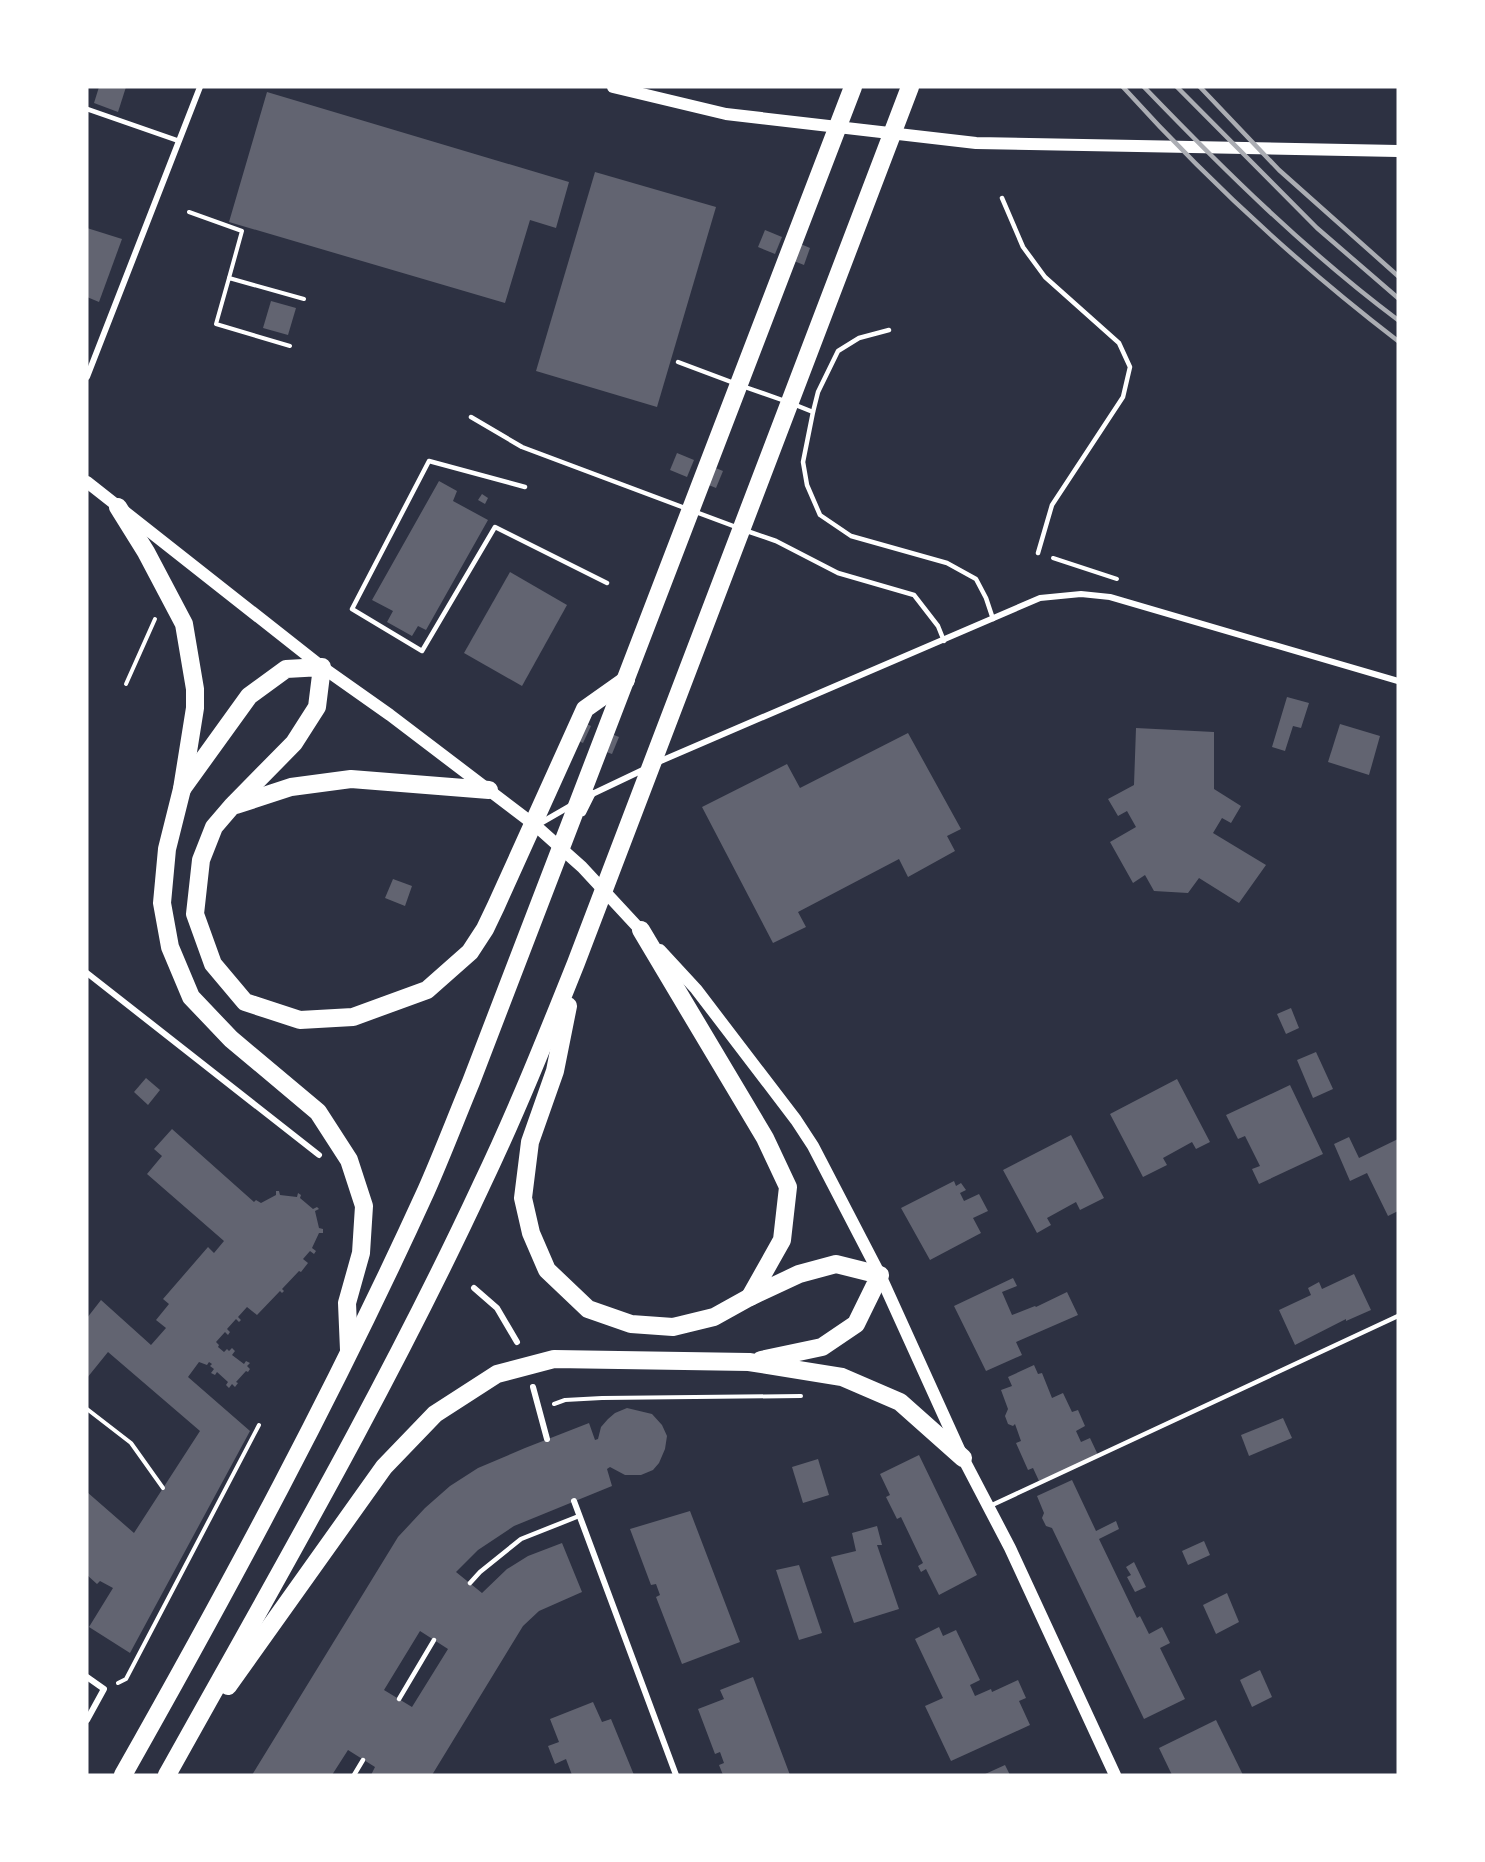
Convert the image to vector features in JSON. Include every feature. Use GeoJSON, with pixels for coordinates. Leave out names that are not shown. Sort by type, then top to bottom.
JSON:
{"type":"FeatureCollection","features":[{"type":"Feature","properties":{"kind":"highway"},"geometry":{"type":"LineString","coordinates":[[123,1775],[286,1476],[349,1355],[427,1189],[526,940],[853,87]]}},
{"type":"Feature","properties":{"kind":"highway"},"geometry":{"type":"LineString","coordinates":[[171,1768],[303,1531],[404,1342],[482,1186],[536,1063],[576,963],[910,87]]}},
{"type":"Feature","properties":{"kind":"highway"},"geometry":{"type":"LineString","coordinates":[[118,507],[184,624],[195,689],[195,708],[182,789],[167,849],[162,903],[170,947],[191,997],[231,1039],[318,1112],[349,1160],[364,1206],[361,1253],[347,1303],[349,1355]]}},
{"type":"Feature","properties":{"kind":"highway"},"geometry":{"type":"LineString","coordinates":[[182,789],[249,696],[286,669],[322,667],[317,707],[294,743],[214,827],[201,860],[195,914],[213,964],[245,1002],[300,1020],[353,1017],[427,990],[470,952],[484,929],[585,709],[626,680]]}},
{"type":"Feature","properties":{"kind":"highway"},"geometry":{"type":"LineString","coordinates":[[232,806],[291,787],[351,779],[489,790]]}},
{"type":"Feature","properties":{"kind":"highway"},"geometry":{"type":"LineString","coordinates":[[641,930],[765,1138],[789,1187],[782,1240],[750,1297]]}},
{"type":"Feature","properties":{"kind":"highway"},"geometry":{"type":"LineString","coordinates":[[576,963],[555,1071],[530,1142],[523,1198],[531,1233],[547,1270],[588,1309],[631,1324],[673,1327],[714,1317],[799,1274],[836,1264],[880,1275],[856,1324],[822,1347],[749,1362]]}},
{"type":"Feature","properties":{"kind":"highway"},"geometry":{"type":"LineString","coordinates":[[171,1768],[384,1467],[435,1414],[497,1374],[554,1359],[749,1362],[842,1377],[900,1402],[963,1458]]}},
{"type":"Feature","properties":{"kind":"main road"},"geometry":{"type":"LineString","coordinates":[[613,87],[726,114],[976,143],[1398,151]]}},
{"type":"Feature","properties":{"kind":"main road"},"geometry":{"type":"LineString","coordinates":[[87,482],[322,667],[390,715],[536,826],[566,852],[696,989],[796,1120],[813,1146],[880,1275],[963,1458],[1010,1548],[1115,1775]]}},
{"type":"Feature","properties":{"kind":"street"},"geometry":{"type":"LineString","coordinates":[[87,377],[200,87]]}},
{"type":"Feature","properties":{"kind":"street"},"geometry":{"type":"LineString","coordinates":[[536,826],[593,792],[1040,598],[1081,594],[1110,597],[1398,681]]}},
{"type":"Feature","properties":{"kind":"street"},"geometry":{"type":"LineString","coordinates":[[566,852],[593,792]]}},
{"type":"Feature","properties":{"kind":"street"},"geometry":{"type":"LineString","coordinates":[[87,973],[121,1002],[319,1155]]}},
{"type":"Feature","properties":{"kind":"street"},"geometry":{"type":"LineString","coordinates":[[474,1288],[497,1308],[517,1342]]}},
{"type":"Feature","properties":{"kind":"street"},"geometry":{"type":"LineString","coordinates":[[533,1387],[547,1439]]}},
{"type":"Feature","properties":{"kind":"street"},"geometry":{"type":"LineString","coordinates":[[574,1502],[676,1775]]}},
{"type":"Feature","properties":{"kind":"street"},"geometry":{"type":"LineString","coordinates":[[87,1677],[104,1689],[87,1720]]}},
{"type":"Feature","properties":{"kind":"lane"},"geometry":{"type":"LineString","coordinates":[[87,109],[179,141]]}},
{"type":"Feature","properties":{"kind":"lane"},"geometry":{"type":"LineString","coordinates":[[1002,198],[1023,247],[1045,277],[1119,343],[1130,367],[1123,397],[1052,505],[1038,553]]}},
{"type":"Feature","properties":{"kind":"lane"},"geometry":{"type":"LineString","coordinates":[[889,330],[859,338],[838,351],[818,392],[813,412],[803,462],[807,485],[820,515],[851,536],[947,563],[976,579],[993,619]]}},
{"type":"Feature","properties":{"kind":"lane"},"geometry":{"type":"LineString","coordinates":[[678,362],[813,412]]}},
{"type":"Feature","properties":{"kind":"lane"},"geometry":{"type":"LineString","coordinates":[[471,417],[522,447],[776,542],[838,573],[914,596],[938,626],[944,640]]}},
{"type":"Feature","properties":{"kind":"lane"},"geometry":{"type":"LineString","coordinates":[[525,487],[429,461],[352,609],[422,651],[495,527],[607,583]]}},
{"type":"Feature","properties":{"kind":"lane"},"geometry":{"type":"LineString","coordinates":[[987,1507],[1398,1316]]}},
{"type":"Feature","properties":{"kind":"lane"},"geometry":{"type":"LineString","coordinates":[[470,1583],[521,1539],[579,1516]]}},
{"type":"Feature","properties":{"kind":"lane"},"geometry":{"type":"LineString","coordinates":[[399,1699],[434,1640]]}},
{"type":"Feature","properties":{"kind":"lane"},"geometry":{"type":"LineString","coordinates":[[354,1775],[363,1760]]}},
{"type":"Feature","properties":{"kind":"path"},"geometry":{"type":"LineString","coordinates":[[189,212],[242,231],[216,324],[290,346]]}},
{"type":"Feature","properties":{"kind":"path"},"geometry":{"type":"LineString","coordinates":[[229,278],[304,299]]}},
{"type":"Feature","properties":{"kind":"path"},"geometry":{"type":"LineString","coordinates":[[126,684],[161,606],[165,587]]}},
{"type":"Feature","properties":{"kind":"path"},"geometry":{"type":"LineString","coordinates":[[539,1408],[565,1400],[602,1398],[807,1396]]}},
{"type":"Feature","properties":{"kind":"path"},"geometry":{"type":"LineString","coordinates":[[87,1409],[132,1443],[163,1488]]}},
{"type":"Feature","properties":{"kind":"path"},"geometry":{"type":"LineString","coordinates":[[104,1689],[126,1679],[259,1425]]}},
{"type":"Feature","properties":{"kind":"building"},"geometry":{"type":"Polygon","coordinates":[[[99,87],[126,87],[118,112],[94,103],[99,87]]]}},
{"type":"Feature","properties":{"kind":"building"},"geometry":{"type":"Polygon","coordinates":[[[267,92],[569,182],[556,228],[530,220],[505,303],[229,222],[267,92]]]}},
{"type":"Feature","properties":{"kind":"building"},"geometry":{"type":"Polygon","coordinates":[[[595,172],[716,207],[657,407],[536,371],[595,172]]]}},
{"type":"Feature","properties":{"kind":"building"},"geometry":{"type":"Polygon","coordinates":[[[87,228],[122,239],[99,302],[87,297],[87,228]]]}},
{"type":"Feature","properties":{"kind":"building"},"geometry":{"type":"Polygon","coordinates":[[[765,230],[782,237],[775,254],[758,247],[765,230]]]}},
{"type":"Feature","properties":{"kind":"building"},"geometry":{"type":"Polygon","coordinates":[[[796,242],[810,248],[804,265],[789,259],[796,242]]]}},
{"type":"Feature","properties":{"kind":"building"},"geometry":{"type":"Polygon","coordinates":[[[271,301],[296,308],[288,335],[263,328],[271,301]]]}},
{"type":"Feature","properties":{"kind":"building"},"geometry":{"type":"Polygon","coordinates":[[[677,453],[694,460],[687,477],[670,470],[677,453]]]}},
{"type":"Feature","properties":{"kind":"building"},"geometry":{"type":"Polygon","coordinates":[[[706,464],[723,471],[716,488],[699,481],[706,464]]]}},
{"type":"Feature","properties":{"kind":"building"},"geometry":{"type":"Polygon","coordinates":[[[439,481],[457,491],[453,501],[488,520],[426,630],[418,626],[412,636],[387,622],[393,611],[372,600],[439,481]]]}},
{"type":"Feature","properties":{"kind":"building"},"geometry":{"type":"Polygon","coordinates":[[[482,494],[488,498],[485,504],[478,500],[482,494]]]}},
{"type":"Feature","properties":{"kind":"building"},"geometry":{"type":"Polygon","coordinates":[[[510,572],[567,605],[522,686],[464,653],[510,572]]]}},
{"type":"Feature","properties":{"kind":"building"},"geometry":{"type":"Polygon","coordinates":[[[1287,697],[1309,703],[1301,728],[1293,726],[1285,751],[1272,747],[1287,697]]]}},
{"type":"Feature","properties":{"kind":"building"},"geometry":{"type":"Polygon","coordinates":[[[574,718],[591,726],[583,743],[566,736],[574,718]]]}},
{"type":"Feature","properties":{"kind":"building"},"geometry":{"type":"Polygon","coordinates":[[[1340,724],[1380,736],[1369,775],[1328,762],[1340,724]]]}},
{"type":"Feature","properties":{"kind":"building"},"geometry":{"type":"Polygon","coordinates":[[[1136,728],[1214,732],[1214,789],[1241,806],[1231,823],[1222,818],[1213,833],[1266,865],[1239,903],[1199,878],[1188,893],[1154,891],[1145,875],[1133,883],[1110,842],[1136,827],[1127,811],[1118,816],[1108,799],[1134,785],[1136,728]]]}},
{"type":"Feature","properties":{"kind":"building"},"geometry":{"type":"Polygon","coordinates":[[[602,730],[619,737],[612,754],[595,748],[602,730]]]}},
{"type":"Feature","properties":{"kind":"building"},"geometry":{"type":"Polygon","coordinates":[[[908,733],[961,829],[947,836],[955,851],[908,877],[899,859],[798,912],[806,927],[773,943],[702,807],[787,764],[800,788],[908,733]]]}},
{"type":"Feature","properties":{"kind":"building"},"geometry":{"type":"Polygon","coordinates":[[[393,879],[412,886],[405,906],[385,898],[393,879]]]}},
{"type":"Feature","properties":{"kind":"building"},"geometry":{"type":"Polygon","coordinates":[[[1291,1008],[1299,1028],[1286,1034],[1277,1014],[1291,1008]]]}},
{"type":"Feature","properties":{"kind":"building"},"geometry":{"type":"Polygon","coordinates":[[[1316,1052],[1333,1089],[1313,1098],[1297,1060],[1316,1052]]]}},
{"type":"Feature","properties":{"kind":"building"},"geometry":{"type":"Polygon","coordinates":[[[146,1078],[160,1090],[148,1105],[134,1092],[146,1078]]]}},
{"type":"Feature","properties":{"kind":"building"},"geometry":{"type":"Polygon","coordinates":[[[1177,1079],[1210,1142],[1196,1149],[1192,1142],[1163,1158],[1167,1165],[1143,1177],[1110,1114],[1177,1079]]]}},
{"type":"Feature","properties":{"kind":"building"},"geometry":{"type":"Polygon","coordinates":[[[1290,1085],[1323,1154],[1259,1184],[1252,1169],[1260,1166],[1245,1136],[1238,1139],[1226,1115],[1290,1085]]]}},
{"type":"Feature","properties":{"kind":"building"},"geometry":{"type":"Polygon","coordinates":[[[172,1129],[254,1202],[256,1200],[261,1203],[276,1195],[276,1191],[279,1191],[280,1195],[297,1197],[298,1193],[301,1195],[300,1198],[313,1209],[317,1207],[319,1209],[315,1211],[319,1228],[323,1229],[323,1233],[319,1233],[312,1248],[316,1251],[314,1254],[310,1251],[303,1259],[308,1263],[282,1289],[284,1291],[282,1293],[280,1291],[257,1315],[247,1307],[238,1317],[241,1320],[239,1322],[236,1319],[227,1329],[230,1332],[228,1335],[225,1332],[216,1342],[224,1352],[232,1348],[235,1351],[232,1355],[244,1364],[246,1361],[250,1363],[247,1366],[250,1369],[236,1382],[238,1383],[235,1387],[232,1384],[229,1388],[226,1385],[228,1382],[217,1372],[215,1375],[211,1373],[214,1369],[209,1362],[207,1365],[199,1362],[188,1377],[250,1431],[130,1653],[89,1627],[113,1588],[100,1581],[97,1584],[87,1575],[87,1492],[134,1533],[200,1431],[108,1352],[87,1378],[87,1318],[101,1300],[151,1345],[166,1328],[156,1320],[169,1304],[163,1299],[208,1247],[214,1253],[224,1241],[147,1174],[162,1156],[154,1149],[172,1129]]]}},
{"type":"Feature","properties":{"kind":"building"},"geometry":{"type":"Polygon","coordinates":[[[1071,1135],[1104,1198],[1080,1210],[1076,1202],[1047,1218],[1051,1225],[1037,1233],[1003,1170],[1071,1135]]]}},
{"type":"Feature","properties":{"kind":"building"},"geometry":{"type":"Polygon","coordinates":[[[1349,1137],[1359,1158],[1398,1139],[1398,1211],[1388,1216],[1367,1173],[1350,1181],[1334,1144],[1349,1137]]]}},
{"type":"Feature","properties":{"kind":"building"},"geometry":{"type":"Polygon","coordinates":[[[954,1181],[956,1186],[961,1183],[966,1190],[960,1193],[964,1201],[979,1194],[988,1211],[973,1218],[981,1233],[930,1260],[901,1208],[954,1181]]]}},
{"type":"Feature","properties":{"kind":"building"},"geometry":{"type":"Polygon","coordinates":[[[1354,1274],[1371,1310],[1346,1321],[1346,1319],[1295,1345],[1279,1310],[1311,1295],[1308,1288],[1319,1282],[1322,1289],[1354,1274]]]}},
{"type":"Feature","properties":{"kind":"building"},"geometry":{"type":"Polygon","coordinates":[[[1013,1278],[1017,1286],[1002,1292],[1012,1315],[1036,1307],[1067,1292],[1078,1315],[1016,1342],[1022,1355],[986,1371],[954,1306],[1013,1278]]]}},
{"type":"Feature","properties":{"kind":"building"},"geometry":{"type":"Polygon","coordinates":[[[1034,1365],[1038,1374],[1042,1373],[1052,1398],[1063,1393],[1072,1412],[1078,1410],[1085,1426],[1076,1431],[1081,1442],[1090,1438],[1098,1455],[1039,1481],[1033,1468],[1028,1470],[1016,1443],[1021,1441],[1015,1424],[1013,1426],[1008,1424],[1005,1416],[1008,1409],[1001,1390],[1012,1386],[1008,1377],[1034,1365]]]}},
{"type":"Feature","properties":{"kind":"building"},"geometry":{"type":"Polygon","coordinates":[[[627,1408],[652,1414],[662,1425],[667,1436],[665,1449],[653,1470],[641,1475],[625,1475],[610,1467],[607,1469],[612,1486],[514,1526],[478,1550],[456,1572],[482,1593],[507,1569],[528,1556],[562,1543],[582,1592],[539,1611],[523,1626],[432,1775],[371,1775],[375,1767],[348,1750],[332,1775],[252,1775],[398,1537],[425,1508],[450,1486],[478,1468],[525,1448],[589,1423],[595,1440],[598,1439],[601,1427],[615,1413],[627,1408]],[[420,1631],[384,1690],[412,1707],[448,1649],[420,1631]]]}},
{"type":"Feature","properties":{"kind":"building"},"geometry":{"type":"Polygon","coordinates":[[[1283,1418],[1292,1438],[1249,1456],[1241,1435],[1283,1418]]]}},
{"type":"Feature","properties":{"kind":"building"},"geometry":{"type":"Polygon","coordinates":[[[919,1455],[977,1575],[939,1595],[926,1569],[921,1572],[918,1566],[923,1563],[901,1517],[897,1519],[886,1497],[890,1495],[880,1474],[919,1455]]]}},
{"type":"Feature","properties":{"kind":"building"},"geometry":{"type":"Polygon","coordinates":[[[818,1459],[829,1495],[803,1503],[792,1467],[818,1459]]]}},
{"type":"Feature","properties":{"kind":"building"},"geometry":{"type":"Polygon","coordinates":[[[1072,1480],[1096,1531],[1116,1521],[1119,1529],[1099,1539],[1137,1618],[1140,1616],[1149,1634],[1162,1627],[1170,1643],[1160,1648],[1185,1699],[1144,1719],[1052,1528],[1046,1526],[1042,1518],[1044,1513],[1037,1496],[1072,1480]]]}},
{"type":"Feature","properties":{"kind":"building"},"geometry":{"type":"Polygon","coordinates":[[[690,1511],[740,1642],[682,1664],[656,1597],[660,1595],[656,1584],[651,1585],[630,1529],[690,1511]]]}},
{"type":"Feature","properties":{"kind":"building"},"geometry":{"type":"Polygon","coordinates":[[[877,1526],[882,1545],[877,1545],[899,1609],[854,1623],[831,1557],[856,1551],[852,1533],[877,1526]]]}},
{"type":"Feature","properties":{"kind":"building"},"geometry":{"type":"Polygon","coordinates":[[[1204,1541],[1210,1555],[1188,1565],[1182,1551],[1204,1541]]]}},
{"type":"Feature","properties":{"kind":"building"},"geometry":{"type":"Polygon","coordinates":[[[1134,1562],[1146,1587],[1135,1592],[1127,1577],[1131,1575],[1126,1567],[1134,1562]]]}},
{"type":"Feature","properties":{"kind":"building"},"geometry":{"type":"Polygon","coordinates":[[[799,1565],[822,1633],[799,1640],[776,1570],[799,1565]]]}},
{"type":"Feature","properties":{"kind":"building"},"geometry":{"type":"Polygon","coordinates":[[[1227,1593],[1239,1622],[1216,1634],[1203,1605],[1227,1593]]]}},
{"type":"Feature","properties":{"kind":"building"},"geometry":{"type":"Polygon","coordinates":[[[939,1627],[943,1636],[956,1630],[980,1680],[970,1685],[975,1696],[991,1689],[992,1692],[1018,1680],[1026,1698],[1019,1701],[1030,1725],[951,1761],[925,1706],[943,1698],[915,1639],[939,1627]]]}},
{"type":"Feature","properties":{"kind":"building"},"geometry":{"type":"Polygon","coordinates":[[[1260,1670],[1272,1697],[1252,1707],[1240,1680],[1260,1670]]]}},
{"type":"Feature","properties":{"kind":"building"},"geometry":{"type":"Polygon","coordinates":[[[753,1677],[790,1775],[723,1775],[719,1765],[724,1763],[720,1752],[715,1754],[698,1709],[724,1699],[720,1690],[753,1677]]]}},
{"type":"Feature","properties":{"kind":"building"},"geometry":{"type":"Polygon","coordinates":[[[593,1702],[602,1722],[611,1719],[634,1775],[572,1775],[566,1759],[555,1764],[548,1746],[559,1742],[550,1719],[593,1702]]]}},
{"type":"Feature","properties":{"kind":"building"},"geometry":{"type":"Polygon","coordinates":[[[1216,1720],[1243,1775],[1172,1775],[1159,1748],[1216,1720]]]}},
{"type":"Feature","properties":{"kind":"building"},"geometry":{"type":"Polygon","coordinates":[[[1005,1765],[1010,1775],[983,1775],[1005,1765]]]}},
{"type":"Feature","properties":{"kind":"railway"},"geometry":{"type":"LineString","coordinates":[[1123,87],[1187,155],[1255,220],[1325,282],[1398,341]]}},
{"type":"Feature","properties":{"kind":"railway"},"geometry":{"type":"LineString","coordinates":[[1144,87],[1266,209],[1364,294],[1398,320]]}},
{"type":"Feature","properties":{"kind":"railway"},"geometry":{"type":"LineString","coordinates":[[1177,87],[1317,228],[1398,298]]}},
{"type":"Feature","properties":{"kind":"railway"},"geometry":{"type":"LineString","coordinates":[[1200,87],[1279,170],[1398,276]]}}]}
